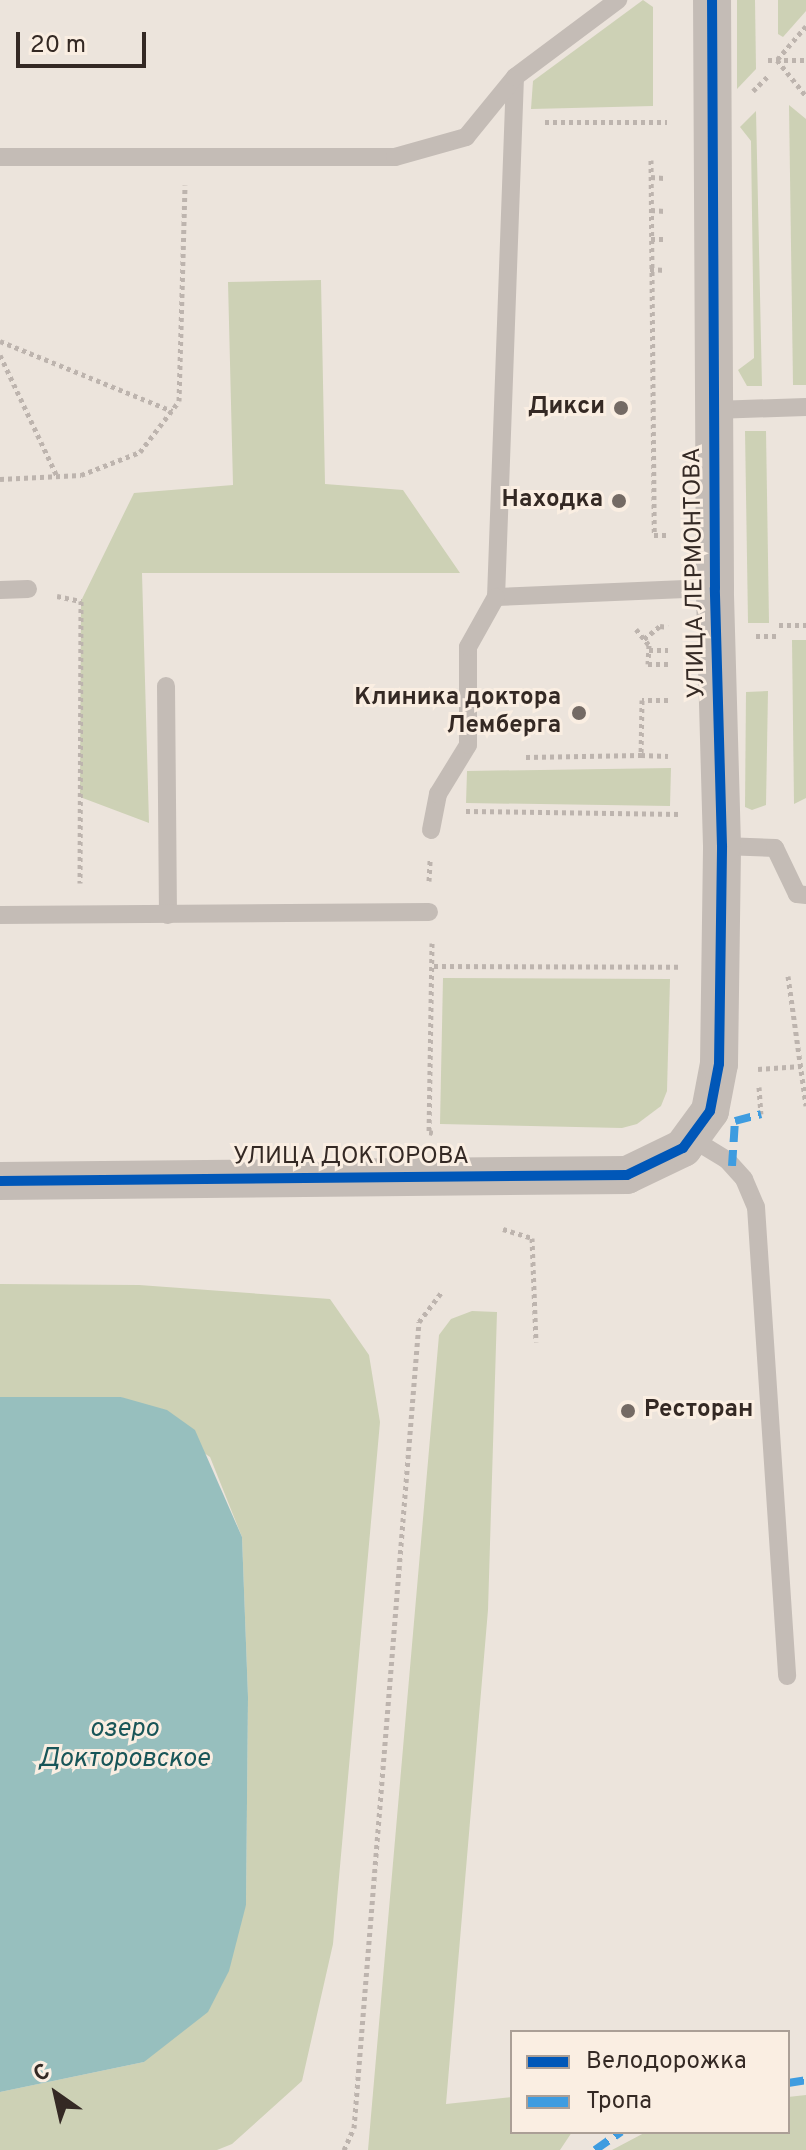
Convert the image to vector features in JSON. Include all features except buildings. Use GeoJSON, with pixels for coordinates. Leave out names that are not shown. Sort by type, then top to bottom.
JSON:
{"type":"FeatureCollection","features":[{"type":"Feature","properties":{"kind":"street","name":"УЛИЦА ЛЕРМОНТОВА"},"geometry":{"type":"LineString","coordinates":[[691,1138],[710,1111],[718,1078],[722,846],[715,588],[712,0]]}},
{"type":"Feature","properties":{"kind":"street","name":"УЛИЦА ДОКТОРОВА"},"geometry":{"type":"LineString","coordinates":[[0,1181],[627,1175],[656,1166],[691,1138]]}},
{"type":"Feature","properties":{"kind":"lane"},"geometry":{"type":"LineString","coordinates":[[0,157],[395,157],[466,137],[515,77],[618,0]]}},
{"type":"Feature","properties":{"kind":"lane"},"geometry":{"type":"LineString","coordinates":[[431,830],[438,794],[468,745],[468,647],[496,597],[515,77]]}},
{"type":"Feature","properties":{"kind":"lane"},"geometry":{"type":"LineString","coordinates":[[714,410],[806,407]]}},
{"type":"Feature","properties":{"kind":"lane"},"geometry":{"type":"LineString","coordinates":[[496,597],[715,588]]}},
{"type":"Feature","properties":{"kind":"lane"},"geometry":{"type":"LineString","coordinates":[[0,590],[28,589]]}},
{"type":"Feature","properties":{"kind":"lane"},"geometry":{"type":"LineString","coordinates":[[166,686],[168,915]]}},
{"type":"Feature","properties":{"kind":"lane"},"geometry":{"type":"LineString","coordinates":[[722,846],[775,848],[797,894],[806,895]]}},
{"type":"Feature","properties":{"kind":"lane"},"geometry":{"type":"LineString","coordinates":[[0,915],[429,912]]}},
{"type":"Feature","properties":{"kind":"lane"},"geometry":{"type":"LineString","coordinates":[[691,1138],[727,1160],[744,1179],[756,1207],[787,1676]]}},
{"type":"Feature","properties":{"kind":"path"},"geometry":{"type":"LineString","coordinates":[[777,60],[806,26]]}},
{"type":"Feature","properties":{"kind":"path"},"geometry":{"type":"LineString","coordinates":[[768,60],[806,60]]}},
{"type":"Feature","properties":{"kind":"path"},"geometry":{"type":"LineString","coordinates":[[777,60],[806,96]]}},
{"type":"Feature","properties":{"kind":"path"},"geometry":{"type":"LineString","coordinates":[[512,122],[667,122]]}},
{"type":"Feature","properties":{"kind":"path"},"geometry":{"type":"LineString","coordinates":[[0,479],[81,475],[140,452],[179,401],[186,156]]}},
{"type":"Feature","properties":{"kind":"path"},"geometry":{"type":"LineString","coordinates":[[651,160],[654,535],[668,535]]}},
{"type":"Feature","properties":{"kind":"path"},"geometry":{"type":"LineString","coordinates":[[651,177],[664,178]]}},
{"type":"Feature","properties":{"kind":"path"},"geometry":{"type":"LineString","coordinates":[[651,210],[665,211]]}},
{"type":"Feature","properties":{"kind":"path"},"geometry":{"type":"LineString","coordinates":[[651,239],[665,239]]}},
{"type":"Feature","properties":{"kind":"path"},"geometry":{"type":"LineString","coordinates":[[650,269],[665,270]]}},
{"type":"Feature","properties":{"kind":"path"},"geometry":{"type":"LineString","coordinates":[[0,341],[172,411]]}},
{"type":"Feature","properties":{"kind":"path"},"geometry":{"type":"LineString","coordinates":[[0,355],[57,476]]}},
{"type":"Feature","properties":{"kind":"path"},"geometry":{"type":"LineString","coordinates":[[28,589],[81,601],[80,916]]}},
{"type":"Feature","properties":{"kind":"path"},"geometry":{"type":"LineString","coordinates":[[779,625],[806,625]]}},
{"type":"Feature","properties":{"kind":"path"},"geometry":{"type":"LineString","coordinates":[[644,639],[660,626],[668,627]]}},
{"type":"Feature","properties":{"kind":"path"},"geometry":{"type":"LineString","coordinates":[[636,629],[649,650],[648,664],[668,664]]}},
{"type":"Feature","properties":{"kind":"path"},"geometry":{"type":"LineString","coordinates":[[752,636],[779,636]]}},
{"type":"Feature","properties":{"kind":"path"},"geometry":{"type":"LineString","coordinates":[[649,650],[668,650]]}},
{"type":"Feature","properties":{"kind":"path"},"geometry":{"type":"LineString","coordinates":[[641,755],[642,700],[668,700]]}},
{"type":"Feature","properties":{"kind":"path"},"geometry":{"type":"LineString","coordinates":[[526,757],[668,756]]}},
{"type":"Feature","properties":{"kind":"path"},"geometry":{"type":"LineString","coordinates":[[434,811],[681,814]]}},
{"type":"Feature","properties":{"kind":"path"},"geometry":{"type":"LineString","coordinates":[[431,830],[429,912],[434,966],[429,1132],[438,1133],[436,1177]]}},
{"type":"Feature","properties":{"kind":"path"},"geometry":{"type":"LineString","coordinates":[[434,966],[680,967]]}},
{"type":"Feature","properties":{"kind":"path"},"geometry":{"type":"LineString","coordinates":[[788,976],[806,1106]]}},
{"type":"Feature","properties":{"kind":"path"},"geometry":{"type":"LineString","coordinates":[[758,1069],[801,1066]]}},
{"type":"Feature","properties":{"kind":"path"},"geometry":{"type":"LineString","coordinates":[[503,1229],[532,1238],[536,1342]]}},
{"type":"Feature","properties":{"kind":"path"},"geometry":{"type":"LineString","coordinates":[[344,2150],[354,2128],[419,1322],[442,1292]]}},
{"type":"Feature","properties":{"kind":"green space"},"geometry":{"type":"Polygon","coordinates":[[[643,0],[653,7],[653,106],[531,109],[533,81],[643,0]]]}},
{"type":"Feature","properties":{"kind":"green space"},"geometry":{"type":"Polygon","coordinates":[[[737,0],[755,0],[756,69],[737,89],[737,0]]]}},
{"type":"Feature","properties":{"kind":"green space"},"geometry":{"type":"Polygon","coordinates":[[[778,0],[806,0],[806,11],[783,37],[778,34],[778,0]]]}},
{"type":"Feature","properties":{"kind":"green space"},"geometry":{"type":"Polygon","coordinates":[[[789,105],[806,119],[806,385],[793,385],[789,105]]]}},
{"type":"Feature","properties":{"kind":"green space"},"geometry":{"type":"Polygon","coordinates":[[[756,111],[762,386],[747,386],[738,370],[754,358],[751,141],[740,127],[756,111]]]}},
{"type":"Feature","properties":{"kind":"green space"},"geometry":{"type":"Polygon","coordinates":[[[321,280],[325,484],[403,490],[460,573],[142,573],[149,823],[80,797],[81,601],[134,493],[233,485],[228,282],[321,280]]]}},
{"type":"Feature","properties":{"kind":"green space"},"geometry":{"type":"Polygon","coordinates":[[[745,431],[766,431],[769,623],[748,623],[745,431]]]}},
{"type":"Feature","properties":{"kind":"green space"},"geometry":{"type":"Polygon","coordinates":[[[792,640],[806,640],[806,798],[794,804],[792,640]]]}},
{"type":"Feature","properties":{"kind":"green space"},"geometry":{"type":"Polygon","coordinates":[[[768,691],[766,805],[752,810],[745,807],[746,692],[768,691]]]}},
{"type":"Feature","properties":{"kind":"green space"},"geometry":{"type":"Polygon","coordinates":[[[671,768],[670,806],[466,803],[467,771],[671,768]]]}},
{"type":"Feature","properties":{"kind":"green space"},"geometry":{"type":"Polygon","coordinates":[[[443,978],[670,979],[667,1091],[661,1106],[637,1124],[622,1128],[440,1124],[443,978]]]}},
{"type":"Feature","properties":{"kind":"green space"},"geometry":{"type":"Polygon","coordinates":[[[0,1284],[139,1285],[330,1299],[369,1355],[380,1422],[333,1944],[302,2081],[232,2144],[217,2150],[0,2150],[0,2092],[144,2062],[246,1905],[248,1697],[242,1537],[210,1457],[121,1397],[0,1397],[0,1284]]]}},
{"type":"Feature","properties":{"kind":"green space"},"geometry":{"type":"Polygon","coordinates":[[[472,1311],[497,1312],[488,1610],[446,2104],[510,2097],[510,2134],[571,2134],[560,2150],[368,2150],[439,1335],[451,1319],[472,1311]]]}},
{"type":"Feature","properties":{"kind":"green space"},"geometry":{"type":"Polygon","coordinates":[[[806,2095],[806,2150],[612,2150],[642,2134],[790,2134],[790,2097],[806,2095]]]}},
{"type":"Feature","properties":{"kind":"water","name":"озеро Докторовское"},"geometry":{"type":"Polygon","coordinates":[[[0,1397],[121,1397],[167,1410],[195,1430],[242,1537],[248,1697],[246,1905],[229,1971],[208,2012],[144,2062],[0,2092],[0,1397]]]}},
{"type":"Feature","properties":{"kind":"marked path"},"geometry":{"type":"LineString","coordinates":[[732,1166],[735,1121],[761,1114]]}},
{"type":"Feature","properties":{"kind":"marked path"},"geometry":{"type":"LineString","coordinates":[[790,2083],[806,2080]]}},
{"type":"Feature","properties":{"kind":"marked path"},"geometry":{"type":"LineString","coordinates":[[595,2150],[618,2134]]}},
{"type":"Feature","properties":{"kind":"cycle path"},"geometry":{"type":"LineString","coordinates":[[0,1181],[627,1175],[683,1148],[710,1111],[719,1064],[722,846],[715,588],[712,0]]}},
{"type":"Feature","properties":{"kind":"place","name":"Дикси"},"geometry":{"type":"Point","coordinates":[621,408]}},
{"type":"Feature","properties":{"kind":"place","name":"Находка"},"geometry":{"type":"Point","coordinates":[619,501]}},
{"type":"Feature","properties":{"kind":"place","name":"Клиника доктора Лемберга"},"geometry":{"type":"Point","coordinates":[579,713]}},
{"type":"Feature","properties":{"kind":"place","name":"Ресторан"},"geometry":{"type":"Point","coordinates":[628,1411]}}]}
